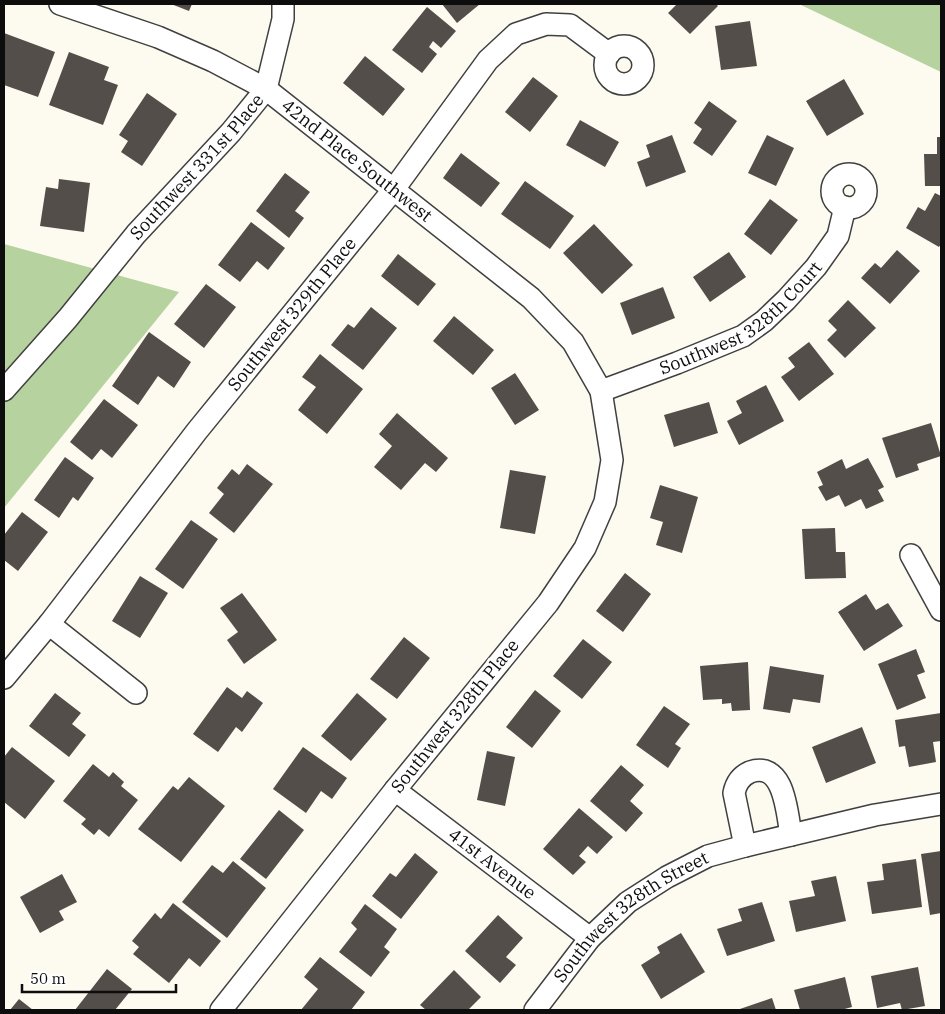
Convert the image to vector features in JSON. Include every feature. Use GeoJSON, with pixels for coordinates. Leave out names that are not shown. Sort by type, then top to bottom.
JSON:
{"type":"FeatureCollection","features":[{"type":"Feature","properties":{"kind":"street","name":"42nd Place Southwest"},"geometry":{"type":"LineString","coordinates":[[60,4],[158,38],[213,61],[266,89],[530,298],[573,342],[601,391]]}},
{"type":"Feature","properties":{"kind":"street","name":"Southwest 331st Place"},"geometry":{"type":"LineString","coordinates":[[4,390],[68,318],[136,234],[230,132],[266,89],[283,18],[283,4]]}},
{"type":"Feature","properties":{"kind":"street","name":"Southwest 329th Place"},"geometry":{"type":"LineString","coordinates":[[4,678],[49,624],[197,431],[394,189],[488,60],[516,34],[546,24],[570,25],[609,54]]}},
{"type":"Feature","properties":{"kind":"street","name":"Southwest 328th Court"},"geometry":{"type":"LineString","coordinates":[[601,391],[677,363],[742,336],[764,321],[816,267],[838,236],[845,207]]}},
{"type":"Feature","properties":{"kind":"street","name":"Southwest 328th Place"},"geometry":{"type":"LineString","coordinates":[[221,1010],[395,790],[548,603],[585,548],[605,502],[612,460],[601,391]]}},
{"type":"Feature","properties":{"kind":"street"},"geometry":{"type":"LineString","coordinates":[[911,555],[941,610]]}},
{"type":"Feature","properties":{"kind":"street"},"geometry":{"type":"LineString","coordinates":[[49,624],[136,693]]}},
{"type":"Feature","properties":{"kind":"street"},"geometry":{"type":"LineString","coordinates":[[745,846],[734,793],[736,784],[741,778],[756,770],[772,774],[778,780],[782,788],[791,835]]}},
{"type":"Feature","properties":{"kind":"street","name":"41st Avenue"},"geometry":{"type":"LineString","coordinates":[[395,790],[590,938]]}},
{"type":"Feature","properties":{"kind":"street","name":"Southwest 328th Street"},"geometry":{"type":"LineString","coordinates":[[535,1010],[590,938],[628,902],[667,877],[708,856],[875,815],[941,804]]}},
{"type":"Feature","properties":{"kind":"green space"},"geometry":{"type":"Polygon","coordinates":[[[799,4],[941,4],[941,72],[799,4]]]}},
{"type":"Feature","properties":{"kind":"green space"},"geometry":{"type":"Polygon","coordinates":[[[4,244],[179,292],[4,508],[4,244]]]}},
{"type":"Feature","properties":{"kind":"building"},"geometry":{"type":"Polygon","coordinates":[[[171,4],[192,4],[189,11],[171,4]]]}},
{"type":"Feature","properties":{"kind":"building"},"geometry":{"type":"Polygon","coordinates":[[[442,4],[480,4],[457,23],[442,4]]]}},
{"type":"Feature","properties":{"kind":"building"},"geometry":{"type":"Polygon","coordinates":[[[677,4],[716,4],[718,6],[690,34],[668,13],[677,4]]]}},
{"type":"Feature","properties":{"kind":"building"},"geometry":{"type":"Polygon","coordinates":[[[427,7],[456,31],[441,48],[433,41],[429,47],[437,54],[422,73],[392,50],[427,7]]]}},
{"type":"Feature","properties":{"kind":"building"},"geometry":{"type":"Polygon","coordinates":[[[750,21],[757,66],[721,70],[715,26],[750,21]]]}},
{"type":"Feature","properties":{"kind":"building"},"geometry":{"type":"Polygon","coordinates":[[[4,33],[55,52],[38,97],[4,85],[4,33]]]}},
{"type":"Feature","properties":{"kind":"building"},"geometry":{"type":"Polygon","coordinates":[[[69,52],[109,67],[104,80],[118,85],[103,125],[49,105],[69,52]]]}},
{"type":"Feature","properties":{"kind":"building"},"geometry":{"type":"Polygon","coordinates":[[[365,56],[405,89],[383,116],[343,83],[365,56]]]}},
{"type":"Feature","properties":{"kind":"building"},"geometry":{"type":"Polygon","coordinates":[[[533,77],[558,96],[530,132],[505,112],[533,77]]]}},
{"type":"Feature","properties":{"kind":"building"},"geometry":{"type":"Polygon","coordinates":[[[844,79],[864,114],[827,136],[806,101],[844,79]]]}},
{"type":"Feature","properties":{"kind":"building"},"geometry":{"type":"Polygon","coordinates":[[[147,93],[177,114],[142,166],[121,152],[128,141],[119,135],[147,93]]]}},
{"type":"Feature","properties":{"kind":"building"},"geometry":{"type":"Polygon","coordinates":[[[709,101],[737,121],[712,156],[693,143],[702,129],[694,123],[709,101]]]}},
{"type":"Feature","properties":{"kind":"building"},"geometry":{"type":"Polygon","coordinates":[[[580,120],[619,142],[605,167],[566,145],[580,120]]]}},
{"type":"Feature","properties":{"kind":"building"},"geometry":{"type":"Polygon","coordinates":[[[672,135],[686,172],[646,187],[637,162],[650,157],[646,145],[672,135]]]}},
{"type":"Feature","properties":{"kind":"building"},"geometry":{"type":"Polygon","coordinates":[[[767,135],[794,148],[776,186],[748,173],[767,135]]]}},
{"type":"Feature","properties":{"kind":"building"},"geometry":{"type":"Polygon","coordinates":[[[937,137],[941,137],[941,186],[925,186],[924,154],[937,154],[937,137]]]}},
{"type":"Feature","properties":{"kind":"building"},"geometry":{"type":"Polygon","coordinates":[[[461,153],[500,183],[481,207],[443,178],[461,153]]]}},
{"type":"Feature","properties":{"kind":"building"},"geometry":{"type":"Polygon","coordinates":[[[285,173],[310,192],[295,211],[304,218],[289,238],[256,211],[285,173]]]}},
{"type":"Feature","properties":{"kind":"building"},"geometry":{"type":"Polygon","coordinates":[[[59,179],[90,183],[84,232],[40,226],[46,187],[58,189],[59,179]]]}},
{"type":"Feature","properties":{"kind":"building"},"geometry":{"type":"Polygon","coordinates":[[[525,181],[574,216],[550,249],[501,214],[525,181]]]}},
{"type":"Feature","properties":{"kind":"building"},"geometry":{"type":"Polygon","coordinates":[[[935,193],[941,196],[941,244],[939,247],[906,228],[918,207],[925,211],[935,193]]]}},
{"type":"Feature","properties":{"kind":"building"},"geometry":{"type":"Polygon","coordinates":[[[770,199],[798,220],[771,255],[744,234],[770,199]]]}},
{"type":"Feature","properties":{"kind":"building"},"geometry":{"type":"Polygon","coordinates":[[[251,222],[285,248],[268,270],[257,261],[240,282],[218,265],[251,222]]]}},
{"type":"Feature","properties":{"kind":"building"},"geometry":{"type":"Polygon","coordinates":[[[594,224],[633,265],[602,294],[563,253],[594,224]]]}},
{"type":"Feature","properties":{"kind":"building"},"geometry":{"type":"Polygon","coordinates":[[[897,250],[920,271],[890,304],[861,278],[875,263],[881,268],[897,250]]]}},
{"type":"Feature","properties":{"kind":"building"},"geometry":{"type":"Polygon","coordinates":[[[729,252],[746,277],[710,302],[693,277],[729,252]]]}},
{"type":"Feature","properties":{"kind":"building"},"geometry":{"type":"Polygon","coordinates":[[[398,254],[436,284],[418,306],[381,276],[398,254]]]}},
{"type":"Feature","properties":{"kind":"building"},"geometry":{"type":"Polygon","coordinates":[[[206,284],[236,307],[204,348],[174,324],[206,284]]]}},
{"type":"Feature","properties":{"kind":"building"},"geometry":{"type":"Polygon","coordinates":[[[663,287],[675,318],[632,335],[620,303],[663,287]]]}},
{"type":"Feature","properties":{"kind":"building"},"geometry":{"type":"Polygon","coordinates":[[[848,300],[876,328],[845,358],[827,340],[837,330],[828,321],[848,300]]]}},
{"type":"Feature","properties":{"kind":"building"},"geometry":{"type":"Polygon","coordinates":[[[371,307],[397,328],[363,370],[331,345],[348,324],[354,328],[371,307]]]}},
{"type":"Feature","properties":{"kind":"building"},"geometry":{"type":"Polygon","coordinates":[[[454,316],[494,350],[473,375],[433,341],[454,316]]]}},
{"type":"Feature","properties":{"kind":"building"},"geometry":{"type":"Polygon","coordinates":[[[149,332],[191,362],[174,388],[158,376],[138,405],[112,386],[149,332]]]}},
{"type":"Feature","properties":{"kind":"building"},"geometry":{"type":"Polygon","coordinates":[[[809,342],[834,374],[799,401],[781,377],[795,367],[788,358],[809,342]]]}},
{"type":"Feature","properties":{"kind":"building"},"geometry":{"type":"Polygon","coordinates":[[[320,354],[363,389],[327,434],[298,410],[316,387],[302,377],[320,354]]]}},
{"type":"Feature","properties":{"kind":"building"},"geometry":{"type":"Polygon","coordinates":[[[515,373],[539,410],[515,425],[491,388],[515,373]]]}},
{"type":"Feature","properties":{"kind":"building"},"geometry":{"type":"Polygon","coordinates":[[[766,385],[784,421],[739,445],[727,421],[742,413],[736,401],[766,385]]]}},
{"type":"Feature","properties":{"kind":"building"},"geometry":{"type":"Polygon","coordinates":[[[104,399],[138,425],[112,458],[101,449],[92,460],[70,442],[104,399]]]}},
{"type":"Feature","properties":{"kind":"building"},"geometry":{"type":"Polygon","coordinates":[[[709,402],[718,433],[674,447],[664,415],[709,402]]]}},
{"type":"Feature","properties":{"kind":"building"},"geometry":{"type":"Polygon","coordinates":[[[397,413],[448,458],[436,472],[425,463],[401,490],[374,467],[392,446],[379,434],[397,413]]]}},
{"type":"Feature","properties":{"kind":"building"},"geometry":{"type":"Polygon","coordinates":[[[931,423],[941,456],[917,464],[919,470],[896,478],[882,438],[931,423]]]}},
{"type":"Feature","properties":{"kind":"building"},"geometry":{"type":"Polygon","coordinates":[[[65,457],[94,478],[78,501],[73,497],[59,518],[34,500],[65,457]]]}},
{"type":"Feature","properties":{"kind":"building"},"geometry":{"type":"Polygon","coordinates":[[[868,458],[884,487],[878,490],[884,501],[866,509],[861,499],[845,507],[839,495],[826,501],[818,487],[823,485],[817,472],[842,459],[846,469],[868,458]]]}},
{"type":"Feature","properties":{"kind":"building"},"geometry":{"type":"Polygon","coordinates":[[[247,464],[273,484],[234,533],[209,513],[224,494],[217,488],[232,469],[239,475],[247,464]]]}},
{"type":"Feature","properties":{"kind":"building"},"geometry":{"type":"Polygon","coordinates":[[[510,470],[546,476],[535,534],[500,528],[510,470]]]}},
{"type":"Feature","properties":{"kind":"building"},"geometry":{"type":"Polygon","coordinates":[[[660,485],[698,497],[682,553],[656,545],[663,522],[650,518],[660,485]]]}},
{"type":"Feature","properties":{"kind":"building"},"geometry":{"type":"Polygon","coordinates":[[[22,512],[48,532],[18,571],[4,560],[4,535],[22,512]]]}},
{"type":"Feature","properties":{"kind":"building"},"geometry":{"type":"Polygon","coordinates":[[[191,520],[218,539],[183,589],[155,569],[191,520]]]}},
{"type":"Feature","properties":{"kind":"building"},"geometry":{"type":"Polygon","coordinates":[[[835,528],[836,552],[845,552],[846,578],[805,579],[802,529],[835,528]]]}},
{"type":"Feature","properties":{"kind":"building"},"geometry":{"type":"Polygon","coordinates":[[[625,573],[651,594],[623,632],[596,611],[625,573]]]}},
{"type":"Feature","properties":{"kind":"building"},"geometry":{"type":"Polygon","coordinates":[[[140,576],[168,593],[140,638],[112,621],[140,576]]]}},
{"type":"Feature","properties":{"kind":"building"},"geometry":{"type":"Polygon","coordinates":[[[242,593],[277,640],[244,664],[227,640],[238,632],[220,608],[242,593]]]}},
{"type":"Feature","properties":{"kind":"building"},"geometry":{"type":"Polygon","coordinates":[[[866,594],[876,610],[888,603],[903,626],[864,651],[838,612],[866,594]]]}},
{"type":"Feature","properties":{"kind":"building"},"geometry":{"type":"Polygon","coordinates":[[[404,637],[430,658],[397,699],[370,679],[404,637]]]}},
{"type":"Feature","properties":{"kind":"building"},"geometry":{"type":"Polygon","coordinates":[[[583,639],[612,662],[582,699],[553,676],[583,639]]]}},
{"type":"Feature","properties":{"kind":"building"},"geometry":{"type":"Polygon","coordinates":[[[916,649],[925,672],[917,675],[926,698],[897,710],[878,664],[916,649]]]}},
{"type":"Feature","properties":{"kind":"building"},"geometry":{"type":"Polygon","coordinates":[[[748,662],[750,710],[732,711],[731,703],[722,704],[722,699],[703,700],[700,666],[748,662]]]}},
{"type":"Feature","properties":{"kind":"building"},"geometry":{"type":"Polygon","coordinates":[[[770,666],[824,675],[820,703],[793,699],[790,713],[763,709],[770,666]]]}},
{"type":"Feature","properties":{"kind":"building"},"geometry":{"type":"Polygon","coordinates":[[[227,687],[242,698],[247,691],[263,703],[242,732],[236,727],[218,752],[193,734],[227,687]]]}},
{"type":"Feature","properties":{"kind":"building"},"geometry":{"type":"Polygon","coordinates":[[[535,690],[561,711],[532,748],[506,727],[535,690]]]}},
{"type":"Feature","properties":{"kind":"building"},"geometry":{"type":"Polygon","coordinates":[[[55,693],[81,713],[72,724],[86,735],[69,757],[29,726],[55,693]]]}},
{"type":"Feature","properties":{"kind":"building"},"geometry":{"type":"Polygon","coordinates":[[[357,693],[387,719],[351,761],[321,736],[357,693]]]}},
{"type":"Feature","properties":{"kind":"building"},"geometry":{"type":"Polygon","coordinates":[[[664,706],[690,724],[675,744],[681,748],[668,768],[636,745],[664,706]]]}},
{"type":"Feature","properties":{"kind":"building"},"geometry":{"type":"Polygon","coordinates":[[[941,713],[941,741],[933,742],[936,762],[909,767],[905,746],[899,747],[895,720],[941,713]]]}},
{"type":"Feature","properties":{"kind":"building"},"geometry":{"type":"Polygon","coordinates":[[[862,727],[876,763],[826,783],[812,747],[862,727]]]}},
{"type":"Feature","properties":{"kind":"building"},"geometry":{"type":"Polygon","coordinates":[[[12,747],[55,781],[25,819],[4,802],[4,757],[12,747]]]}},
{"type":"Feature","properties":{"kind":"building"},"geometry":{"type":"Polygon","coordinates":[[[303,747],[347,778],[332,799],[321,791],[306,813],[273,789],[303,747]]]}},
{"type":"Feature","properties":{"kind":"building"},"geometry":{"type":"Polygon","coordinates":[[[487,751],[515,757],[505,806],[477,800],[487,751]]]}},
{"type":"Feature","properties":{"kind":"building"},"geometry":{"type":"Polygon","coordinates":[[[93,764],[109,777],[113,772],[124,782],[121,786],[138,800],[109,837],[99,829],[94,835],[81,824],[86,819],[63,801],[93,764]]]}},
{"type":"Feature","properties":{"kind":"building"},"geometry":{"type":"Polygon","coordinates":[[[621,765],[644,785],[630,801],[643,813],[626,832],[590,801],[621,765]]]}},
{"type":"Feature","properties":{"kind":"building"},"geometry":{"type":"Polygon","coordinates":[[[189,777],[225,806],[181,862],[138,829],[173,786],[178,790],[189,777]]]}},
{"type":"Feature","properties":{"kind":"building"},"geometry":{"type":"Polygon","coordinates":[[[579,808],[613,837],[597,854],[588,846],[579,856],[586,862],[573,875],[543,849],[579,808]]]}},
{"type":"Feature","properties":{"kind":"building"},"geometry":{"type":"Polygon","coordinates":[[[279,810],[304,830],[266,879],[240,859],[279,810]]]}},
{"type":"Feature","properties":{"kind":"building"},"geometry":{"type":"Polygon","coordinates":[[[941,851],[941,913],[930,915],[921,854],[941,851]]]}},
{"type":"Feature","properties":{"kind":"building"},"geometry":{"type":"Polygon","coordinates":[[[415,853],[438,872],[401,919],[372,896],[390,873],[396,877],[415,853]]]}},
{"type":"Feature","properties":{"kind":"building"},"geometry":{"type":"Polygon","coordinates":[[[916,859],[922,907],[872,914],[867,882],[884,880],[882,864],[916,859]]]}},
{"type":"Feature","properties":{"kind":"building"},"geometry":{"type":"Polygon","coordinates":[[[233,861],[266,888],[227,938],[182,902],[212,865],[223,873],[233,861]]]}},
{"type":"Feature","properties":{"kind":"building"},"geometry":{"type":"Polygon","coordinates":[[[62,874],[77,902],[59,911],[64,920],[40,933],[20,897],[62,874]]]}},
{"type":"Feature","properties":{"kind":"building"},"geometry":{"type":"Polygon","coordinates":[[[836,876],[846,921],[796,932],[789,901],[815,896],[811,881],[836,876]]]}},
{"type":"Feature","properties":{"kind":"building"},"geometry":{"type":"Polygon","coordinates":[[[762,902],[775,941],[727,956],[717,929],[742,921],[738,909],[762,902]]]}},
{"type":"Feature","properties":{"kind":"building"},"geometry":{"type":"Polygon","coordinates":[[[173,903],[221,941],[200,967],[189,958],[169,983],[133,954],[139,947],[132,941],[155,913],[161,919],[173,903]]]}},
{"type":"Feature","properties":{"kind":"building"},"geometry":{"type":"Polygon","coordinates":[[[365,904],[397,929],[384,947],[390,952],[371,977],[339,952],[357,929],[351,923],[365,904]]]}},
{"type":"Feature","properties":{"kind":"building"},"geometry":{"type":"Polygon","coordinates":[[[498,915],[523,938],[506,957],[516,965],[500,983],[465,951],[498,915]]]}},
{"type":"Feature","properties":{"kind":"building"},"geometry":{"type":"Polygon","coordinates":[[[681,933],[705,972],[661,999],[641,965],[660,953],[657,947],[681,933]]]}},
{"type":"Feature","properties":{"kind":"building"},"geometry":{"type":"Polygon","coordinates":[[[320,957],[365,992],[351,1010],[301,1010],[318,989],[304,977],[320,957]]]}},
{"type":"Feature","properties":{"kind":"building"},"geometry":{"type":"Polygon","coordinates":[[[918,967],[925,1006],[902,1010],[900,1003],[877,1008],[871,976],[918,967]]]}},
{"type":"Feature","properties":{"kind":"building"},"geometry":{"type":"Polygon","coordinates":[[[107,969],[132,989],[115,1010],[75,1010],[107,969]]]}},
{"type":"Feature","properties":{"kind":"building"},"geometry":{"type":"Polygon","coordinates":[[[454,970],[481,997],[468,1010],[426,1010],[420,1005],[454,970]]]}},
{"type":"Feature","properties":{"kind":"building"},"geometry":{"type":"Polygon","coordinates":[[[845,977],[852,1007],[841,1010],[800,1010],[794,990],[845,977]]]}},
{"type":"Feature","properties":{"kind":"building"},"geometry":{"type":"Polygon","coordinates":[[[772,998],[776,1010],[737,1010],[772,998]]]}},
{"type":"Feature","properties":{"kind":"building"},"geometry":{"type":"Polygon","coordinates":[[[19,999],[33,1010],[10,1010],[19,999]]]}}]}
